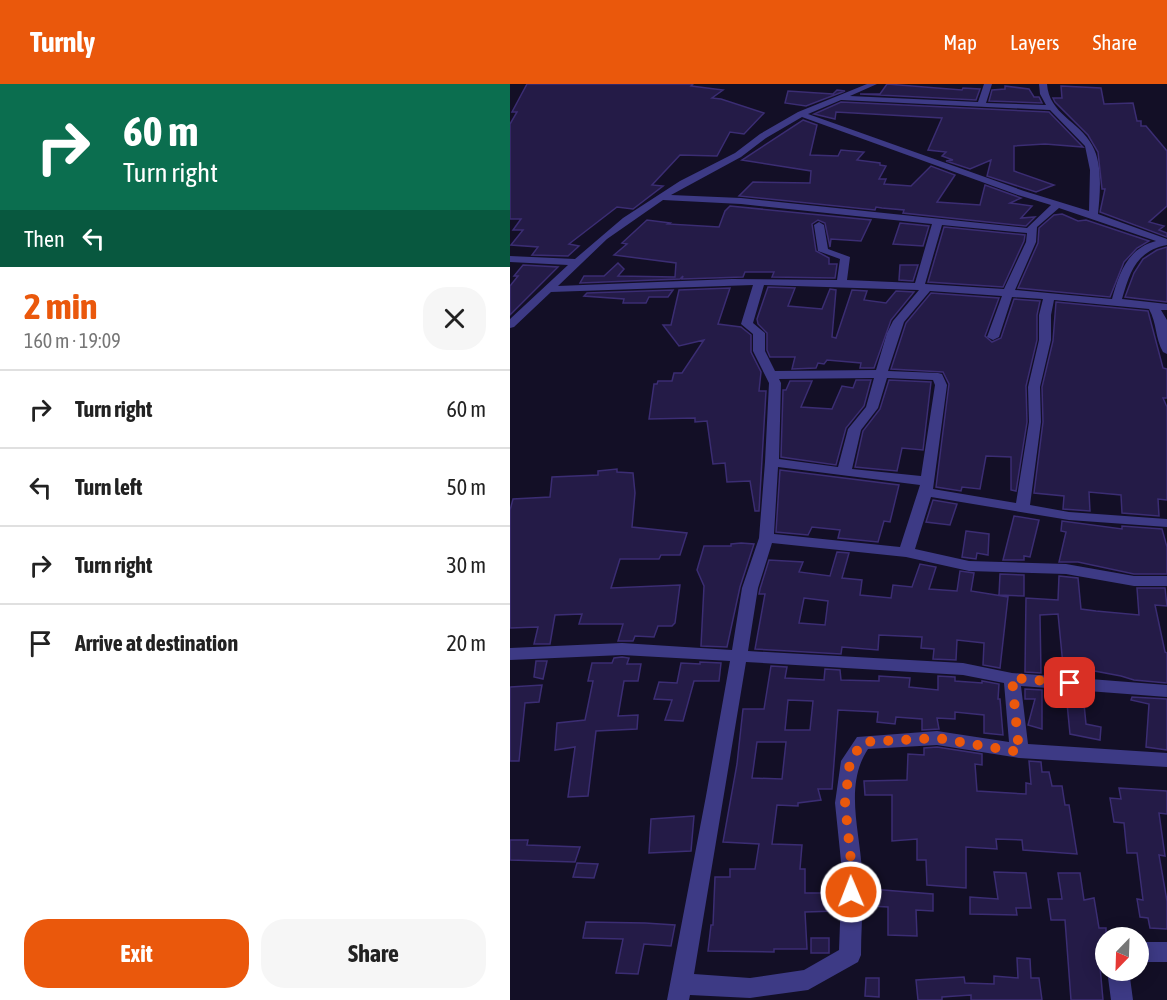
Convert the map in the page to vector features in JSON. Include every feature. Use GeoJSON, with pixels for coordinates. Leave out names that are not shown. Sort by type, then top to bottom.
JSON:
{"type":"FeatureCollection","features":[{"type":"Feature","properties":{"kind":"street"},"geometry":{"type":"LineString","coordinates":[[510,325],[604,237],[661,197],[738,154],[801,114],[873,84]]}},
{"type":"Feature","properties":{"kind":"street"},"geometry":{"type":"LineString","coordinates":[[981,106],[988,84]]}},
{"type":"Feature","properties":{"kind":"street"},"geometry":{"type":"LineString","coordinates":[[1042,84],[1044,95],[1053,108],[1089,146],[1097,188],[1094,215]]}},
{"type":"Feature","properties":{"kind":"street"},"geometry":{"type":"LineString","coordinates":[[841,98],[1053,108]]}},
{"type":"Feature","properties":{"kind":"street"},"geometry":{"type":"LineString","coordinates":[[801,114],[1166,242]]}},
{"type":"Feature","properties":{"kind":"street"},"geometry":{"type":"LineString","coordinates":[[661,197],[741,201],[1031,231]]}},
{"type":"Feature","properties":{"kind":"street"},"geometry":{"type":"LineString","coordinates":[[993,337],[1010,294],[1012,282],[1031,242],[1032,226],[1042,215],[1058,204]]}},
{"type":"Feature","properties":{"kind":"street"},"geometry":{"type":"LineString","coordinates":[[844,472],[855,429],[872,408],[880,374],[899,321],[923,287],[938,220]]}},
{"type":"Feature","properties":{"kind":"street"},"geometry":{"type":"LineString","coordinates":[[819,225],[823,251],[845,257],[842,282]]}},
{"type":"Feature","properties":{"kind":"street"},"geometry":{"type":"LineString","coordinates":[[1116,302],[1123,278],[1136,256],[1144,248],[1166,242]]}},
{"type":"Feature","properties":{"kind":"street"},"geometry":{"type":"LineString","coordinates":[[510,259],[577,262]]}},
{"type":"Feature","properties":{"kind":"street"},"geometry":{"type":"LineString","coordinates":[[759,282],[748,312],[747,324],[759,333],[759,351],[775,383],[766,538],[750,588],[740,657],[679,992],[750,988],[808,980],[850,955],[852,871],[845,803],[850,761],[863,742],[937,738],[1019,752],[1167,760]]}},
{"type":"Feature","properties":{"kind":"street"},"geometry":{"type":"LineString","coordinates":[[549,289],[628,288],[675,283],[842,282],[1167,307]]}},
{"type":"Feature","properties":{"kind":"street"},"geometry":{"type":"LineString","coordinates":[[1022,509],[1035,422],[1034,387],[1045,340],[1045,315],[1049,297]]}},
{"type":"Feature","properties":{"kind":"street"},"geometry":{"type":"LineString","coordinates":[[1153,306],[1161,320],[1163,341],[1167,350]]}},
{"type":"Feature","properties":{"kind":"street"},"geometry":{"type":"LineString","coordinates":[[771,375],[880,374],[938,377],[941,385],[926,486],[906,552]]}},
{"type":"Feature","properties":{"kind":"street"},"geometry":{"type":"LineString","coordinates":[[772,462],[926,486],[1022,509],[1069,516],[1167,523]]}},
{"type":"Feature","properties":{"kind":"street"},"geometry":{"type":"LineString","coordinates":[[766,538],[906,552],[969,566],[1066,569],[1134,581],[1167,581]]}},
{"type":"Feature","properties":{"kind":"street"},"geometry":{"type":"LineString","coordinates":[[510,654],[622,649],[963,669],[1012,678],[1167,691]]}},
{"type":"Feature","properties":{"kind":"street"},"geometry":{"type":"LineString","coordinates":[[1012,678],[1019,752]]}},
{"type":"Feature","properties":{"kind":"street"},"geometry":{"type":"LineString","coordinates":[[1149,952],[1167,952]]}},
{"type":"Feature","properties":{"kind":"street"},"geometry":{"type":"LineString","coordinates":[[1119,981],[1122,1000]]}},
{"type":"Feature","properties":{"kind":"building"},"geometry":{"type":"Polygon","coordinates":[[[527,84],[693,84],[691,86],[723,90],[712,98],[764,113],[744,134],[730,132],[717,156],[680,155],[652,185],[663,186],[633,209],[617,207],[569,244],[579,246],[568,256],[532,255],[538,247],[511,245],[523,230],[513,230],[521,219],[510,219],[510,124],[517,112],[512,112],[527,84]]]}},
{"type":"Feature","properties":{"kind":"building"},"geometry":{"type":"Polygon","coordinates":[[[887,84],[962,90],[963,88],[980,89],[976,100],[860,94],[880,94],[887,84]]]}},
{"type":"Feature","properties":{"kind":"building"},"geometry":{"type":"Polygon","coordinates":[[[1005,86],[1029,89],[1034,97],[1039,97],[1042,103],[989,101],[992,90],[1005,89],[1005,86]]]}},
{"type":"Feature","properties":{"kind":"building"},"geometry":{"type":"Polygon","coordinates":[[[1061,86],[1101,88],[1104,104],[1133,103],[1137,121],[1141,121],[1141,126],[1146,126],[1167,151],[1167,206],[1149,222],[1164,226],[1159,230],[1167,233],[1167,237],[1100,212],[1105,189],[1102,189],[1098,152],[1088,135],[1055,102],[1053,98],[1062,98],[1061,86]]]}},
{"type":"Feature","properties":{"kind":"building"},"geometry":{"type":"Polygon","coordinates":[[[837,90],[845,91],[806,106],[785,103],[788,91],[833,94],[837,90]]]}},
{"type":"Feature","properties":{"kind":"building"},"geometry":{"type":"Polygon","coordinates":[[[841,102],[1049,112],[1083,147],[1045,144],[1014,146],[1014,171],[1054,185],[1036,192],[987,176],[991,160],[970,169],[946,161],[953,160],[942,156],[946,152],[928,150],[942,118],[836,112],[835,119],[814,114],[841,102]]]}},
{"type":"Feature","properties":{"kind":"building"},"geometry":{"type":"Polygon","coordinates":[[[803,120],[817,125],[810,155],[838,156],[841,150],[864,152],[857,160],[886,166],[879,179],[886,179],[884,184],[911,186],[931,166],[955,175],[937,202],[980,205],[985,185],[1021,198],[1010,203],[1032,206],[1021,218],[1035,217],[1026,226],[903,213],[904,210],[876,207],[875,210],[739,196],[753,182],[810,183],[811,171],[742,160],[803,120]]]}},
{"type":"Feature","properties":{"kind":"building"},"geometry":{"type":"Polygon","coordinates":[[[730,206],[871,220],[861,241],[831,239],[830,247],[825,223],[818,220],[812,224],[816,251],[829,258],[829,264],[837,264],[835,278],[772,277],[774,272],[745,272],[743,277],[682,279],[683,276],[680,279],[580,283],[584,276],[604,276],[618,263],[624,269],[618,276],[675,277],[676,263],[614,255],[627,244],[622,243],[647,220],[670,223],[668,224],[719,227],[725,211],[730,206]]]}},
{"type":"Feature","properties":{"kind":"building"},"geometry":{"type":"Polygon","coordinates":[[[1062,214],[1078,221],[1086,220],[1149,241],[1137,248],[1124,262],[1110,297],[1018,288],[1038,243],[1039,228],[1054,215],[1062,214]]]}},
{"type":"Feature","properties":{"kind":"building"},"geometry":{"type":"Polygon","coordinates":[[[900,223],[929,226],[923,246],[893,244],[900,223]]]}},
{"type":"Feature","properties":{"kind":"building"},"geometry":{"type":"Polygon","coordinates":[[[944,227],[1025,235],[1003,287],[928,282],[944,227]]]}},
{"type":"Feature","properties":{"kind":"building"},"geometry":{"type":"Polygon","coordinates":[[[1167,247],[1167,302],[1125,297],[1134,273],[1143,259],[1167,247]]]}},
{"type":"Feature","properties":{"kind":"building"},"geometry":{"type":"Polygon","coordinates":[[[523,265],[558,267],[510,315],[510,286],[518,276],[514,276],[523,265]]]}},
{"type":"Feature","properties":{"kind":"building"},"geometry":{"type":"Polygon","coordinates":[[[900,265],[918,265],[913,281],[899,280],[900,265]]]}},
{"type":"Feature","properties":{"kind":"building"},"geometry":{"type":"Polygon","coordinates":[[[768,287],[795,288],[788,306],[822,309],[830,289],[836,290],[832,337],[836,338],[852,290],[867,291],[864,300],[886,303],[896,291],[914,292],[891,320],[874,368],[860,368],[861,363],[827,360],[824,364],[818,363],[816,368],[792,369],[795,357],[770,357],[767,350],[767,333],[758,324],[757,319],[768,287]]]}},
{"type":"Feature","properties":{"kind":"building"},"geometry":{"type":"Polygon","coordinates":[[[730,288],[718,324],[741,327],[751,335],[751,352],[761,372],[759,391],[766,391],[759,511],[755,511],[750,481],[727,482],[725,463],[713,464],[707,421],[695,422],[695,418],[649,419],[654,384],[658,381],[672,381],[674,373],[682,373],[704,340],[679,346],[663,325],[671,325],[679,290],[730,288]]]}},
{"type":"Feature","properties":{"kind":"building"},"geometry":{"type":"Polygon","coordinates":[[[673,290],[668,297],[649,297],[646,303],[623,303],[624,299],[584,296],[587,293],[673,290]]]}},
{"type":"Feature","properties":{"kind":"building"},"geometry":{"type":"Polygon","coordinates":[[[931,293],[999,298],[985,336],[992,342],[1001,338],[1014,299],[1040,301],[1037,315],[1037,340],[1026,386],[1027,422],[1016,491],[1011,490],[1011,457],[986,456],[980,489],[962,487],[961,491],[936,487],[949,384],[943,372],[891,369],[906,323],[931,293]]]}},
{"type":"Feature","properties":{"kind":"building"},"geometry":{"type":"Polygon","coordinates":[[[1056,302],[1148,311],[1163,368],[1167,369],[1167,398],[1163,398],[1167,407],[1167,500],[1158,499],[1159,516],[1122,513],[1121,495],[1089,492],[1090,511],[1063,509],[1064,496],[1034,493],[1043,422],[1042,387],[1053,341],[1056,302]]]}},
{"type":"Feature","properties":{"kind":"building"},"geometry":{"type":"Polygon","coordinates":[[[856,380],[871,380],[864,406],[846,428],[836,465],[781,457],[783,390],[786,390],[790,381],[812,381],[801,407],[832,409],[842,386],[853,388],[856,380]]]}},
{"type":"Feature","properties":{"kind":"building"},"geometry":{"type":"Polygon","coordinates":[[[889,380],[931,382],[923,450],[902,448],[897,471],[855,467],[863,431],[880,409],[889,380]]]}},
{"type":"Feature","properties":{"kind":"building"},"geometry":{"type":"Polygon","coordinates":[[[617,469],[617,472],[633,473],[635,493],[632,527],[687,533],[680,555],[661,555],[659,559],[620,559],[611,588],[680,585],[675,623],[672,626],[658,626],[654,637],[635,636],[633,641],[618,641],[623,624],[579,624],[582,614],[555,615],[550,644],[534,644],[538,627],[510,628],[510,510],[513,499],[550,497],[552,477],[598,475],[598,471],[617,469]]]}},
{"type":"Feature","properties":{"kind":"building"},"geometry":{"type":"Polygon","coordinates":[[[780,470],[899,485],[890,522],[884,521],[878,542],[838,538],[840,530],[812,527],[808,535],[776,532],[780,470]]]}},
{"type":"Feature","properties":{"kind":"building"},"geometry":{"type":"Polygon","coordinates":[[[933,500],[957,504],[950,525],[926,522],[933,500]]]}},
{"type":"Feature","properties":{"kind":"building"},"geometry":{"type":"Polygon","coordinates":[[[1014,516],[1039,520],[1030,557],[1024,556],[1024,560],[1003,560],[1014,516]]]}},
{"type":"Feature","properties":{"kind":"building"},"geometry":{"type":"Polygon","coordinates":[[[1062,521],[1122,529],[1122,526],[1162,529],[1167,547],[1167,574],[1134,574],[1078,562],[1059,562],[1066,532],[1061,531],[1062,521]]]}},
{"type":"Feature","properties":{"kind":"building"},"geometry":{"type":"Polygon","coordinates":[[[966,531],[989,534],[988,555],[977,553],[976,559],[962,557],[966,531]]]}},
{"type":"Feature","properties":{"kind":"building"},"geometry":{"type":"Polygon","coordinates":[[[731,544],[754,544],[740,587],[727,647],[701,646],[704,586],[697,570],[704,546],[731,546],[731,544]]]}},
{"type":"Feature","properties":{"kind":"building"},"geometry":{"type":"Polygon","coordinates":[[[837,552],[849,553],[842,578],[862,580],[860,595],[891,598],[893,585],[912,587],[920,564],[936,567],[929,589],[957,591],[960,571],[974,573],[971,591],[1008,597],[1000,668],[983,665],[984,643],[957,640],[956,660],[933,659],[934,649],[921,648],[922,637],[879,635],[878,650],[842,647],[841,654],[755,649],[765,594],[759,594],[769,560],[803,562],[799,572],[830,576],[837,552]],[[804,598],[799,623],[825,625],[828,601],[804,598]]]}},
{"type":"Feature","properties":{"kind":"building"},"geometry":{"type":"Polygon","coordinates":[[[1000,574],[1024,575],[1024,596],[999,595],[1000,574]]]}},
{"type":"Feature","properties":{"kind":"building"},"geometry":{"type":"Polygon","coordinates":[[[1059,576],[1078,578],[1081,609],[1096,611],[1139,615],[1137,588],[1165,588],[1167,606],[1155,605],[1167,653],[1167,683],[1134,680],[1063,665],[1058,614],[1040,615],[1041,673],[1025,672],[1026,598],[1058,600],[1059,576]]]}},
{"type":"Feature","properties":{"kind":"building"},"geometry":{"type":"Polygon","coordinates":[[[614,658],[629,658],[627,664],[641,664],[638,681],[624,681],[618,716],[638,715],[637,729],[596,731],[588,796],[568,797],[575,747],[555,750],[557,723],[585,720],[593,681],[588,681],[592,663],[612,663],[614,658]]]}},
{"type":"Feature","properties":{"kind":"building"},"geometry":{"type":"Polygon","coordinates":[[[536,661],[547,661],[543,679],[534,677],[536,661]]]}},
{"type":"Feature","properties":{"kind":"building"},"geometry":{"type":"Polygon","coordinates":[[[700,662],[721,663],[719,681],[694,681],[683,721],[665,720],[672,700],[654,699],[659,682],[677,683],[681,663],[700,664],[700,662]]]}},
{"type":"Feature","properties":{"kind":"building"},"geometry":{"type":"Polygon","coordinates":[[[771,666],[787,667],[785,678],[824,680],[825,669],[840,670],[841,680],[879,681],[879,676],[910,678],[909,687],[938,690],[938,676],[955,677],[955,681],[982,683],[982,681],[999,684],[998,699],[1000,699],[1003,735],[984,733],[984,715],[955,712],[955,719],[937,718],[939,729],[922,730],[922,719],[896,717],[895,724],[877,722],[878,712],[838,710],[832,789],[818,789],[821,800],[798,803],[798,806],[777,805],[772,844],[802,845],[800,869],[805,869],[805,893],[839,893],[838,911],[805,912],[807,949],[774,949],[774,952],[708,951],[711,925],[713,925],[715,877],[730,877],[730,869],[755,869],[759,844],[723,842],[737,764],[743,709],[764,709],[771,666]],[[788,700],[785,730],[810,730],[813,701],[788,700]],[[757,742],[752,778],[782,779],[786,742],[757,742]]]}},
{"type":"Feature","properties":{"kind":"building"},"geometry":{"type":"Polygon","coordinates":[[[542,685],[539,702],[525,703],[519,761],[510,761],[510,687],[542,685]]]}},
{"type":"Feature","properties":{"kind":"building"},"geometry":{"type":"Polygon","coordinates":[[[1025,689],[1042,690],[1042,729],[1028,725],[1035,699],[1025,699],[1025,689]]]}},
{"type":"Feature","properties":{"kind":"building"},"geometry":{"type":"Polygon","coordinates":[[[1132,697],[1167,699],[1167,750],[1146,747],[1149,704],[1131,700],[1132,697]]]}},
{"type":"Feature","properties":{"kind":"building"},"geometry":{"type":"Polygon","coordinates":[[[1067,703],[1084,704],[1086,724],[1101,727],[1100,740],[1070,734],[1067,703]]]}},
{"type":"Feature","properties":{"kind":"building"},"geometry":{"type":"Polygon","coordinates":[[[937,747],[982,754],[982,765],[975,764],[977,791],[1026,794],[1026,783],[1031,784],[1029,761],[1041,762],[1042,772],[1049,772],[1052,786],[1062,786],[1065,805],[1069,805],[1077,854],[1023,850],[1022,840],[996,839],[997,849],[966,847],[966,888],[927,885],[926,860],[917,860],[917,839],[892,841],[892,795],[865,795],[864,781],[907,780],[908,754],[924,755],[924,748],[937,747]]]}},
{"type":"Feature","properties":{"kind":"building"},"geometry":{"type":"Polygon","coordinates":[[[1119,788],[1167,791],[1167,814],[1159,813],[1165,856],[1159,855],[1167,901],[1167,929],[1150,928],[1148,918],[1140,917],[1137,899],[1143,900],[1137,853],[1127,853],[1124,823],[1114,822],[1110,798],[1121,799],[1119,788]]]}},
{"type":"Feature","properties":{"kind":"building"},"geometry":{"type":"Polygon","coordinates":[[[694,816],[691,851],[649,853],[651,819],[694,816]]]}},
{"type":"Feature","properties":{"kind":"building"},"geometry":{"type":"Polygon","coordinates":[[[510,840],[528,840],[527,845],[580,847],[575,862],[510,860],[510,840]]]}},
{"type":"Feature","properties":{"kind":"building"},"geometry":{"type":"Polygon","coordinates":[[[577,863],[598,864],[594,878],[573,877],[577,863]]]}},
{"type":"Feature","properties":{"kind":"building"},"geometry":{"type":"Polygon","coordinates":[[[994,872],[1026,873],[1031,908],[1016,908],[1017,915],[970,914],[970,897],[998,899],[994,872]]]}},
{"type":"Feature","properties":{"kind":"building"},"geometry":{"type":"Polygon","coordinates":[[[1058,873],[1080,873],[1084,900],[1094,898],[1099,927],[1095,927],[1095,981],[1101,981],[1103,1000],[1071,1000],[1065,920],[1051,920],[1048,899],[1062,899],[1058,873]]]}},
{"type":"Feature","properties":{"kind":"building"},"geometry":{"type":"Polygon","coordinates":[[[871,889],[933,894],[933,911],[916,910],[917,936],[888,935],[888,907],[870,906],[871,889]]]}},
{"type":"Feature","properties":{"kind":"building"},"geometry":{"type":"Polygon","coordinates":[[[586,922],[675,925],[671,946],[644,944],[638,974],[616,973],[623,939],[583,938],[586,922]]]}},
{"type":"Feature","properties":{"kind":"building"},"geometry":{"type":"Polygon","coordinates":[[[811,938],[829,938],[829,953],[811,953],[811,938]]]}},
{"type":"Feature","properties":{"kind":"building"},"geometry":{"type":"Polygon","coordinates":[[[1017,958],[1030,959],[1031,978],[1039,978],[1042,1000],[971,1000],[971,995],[942,997],[942,1000],[918,1000],[916,980],[964,977],[965,983],[994,984],[994,976],[1018,978],[1017,958]]]}},
{"type":"Feature","properties":{"kind":"building"},"geometry":{"type":"Polygon","coordinates":[[[866,978],[879,978],[879,997],[865,996],[866,978]]]}},
{"type":"Feature","properties":{"kind":"route"},"geometry":{"type":"LineString","coordinates":[[851,892],[852,871],[845,803],[850,761],[863,742],[937,738],[1019,752],[1012,678],[1070,683]]}}]}
